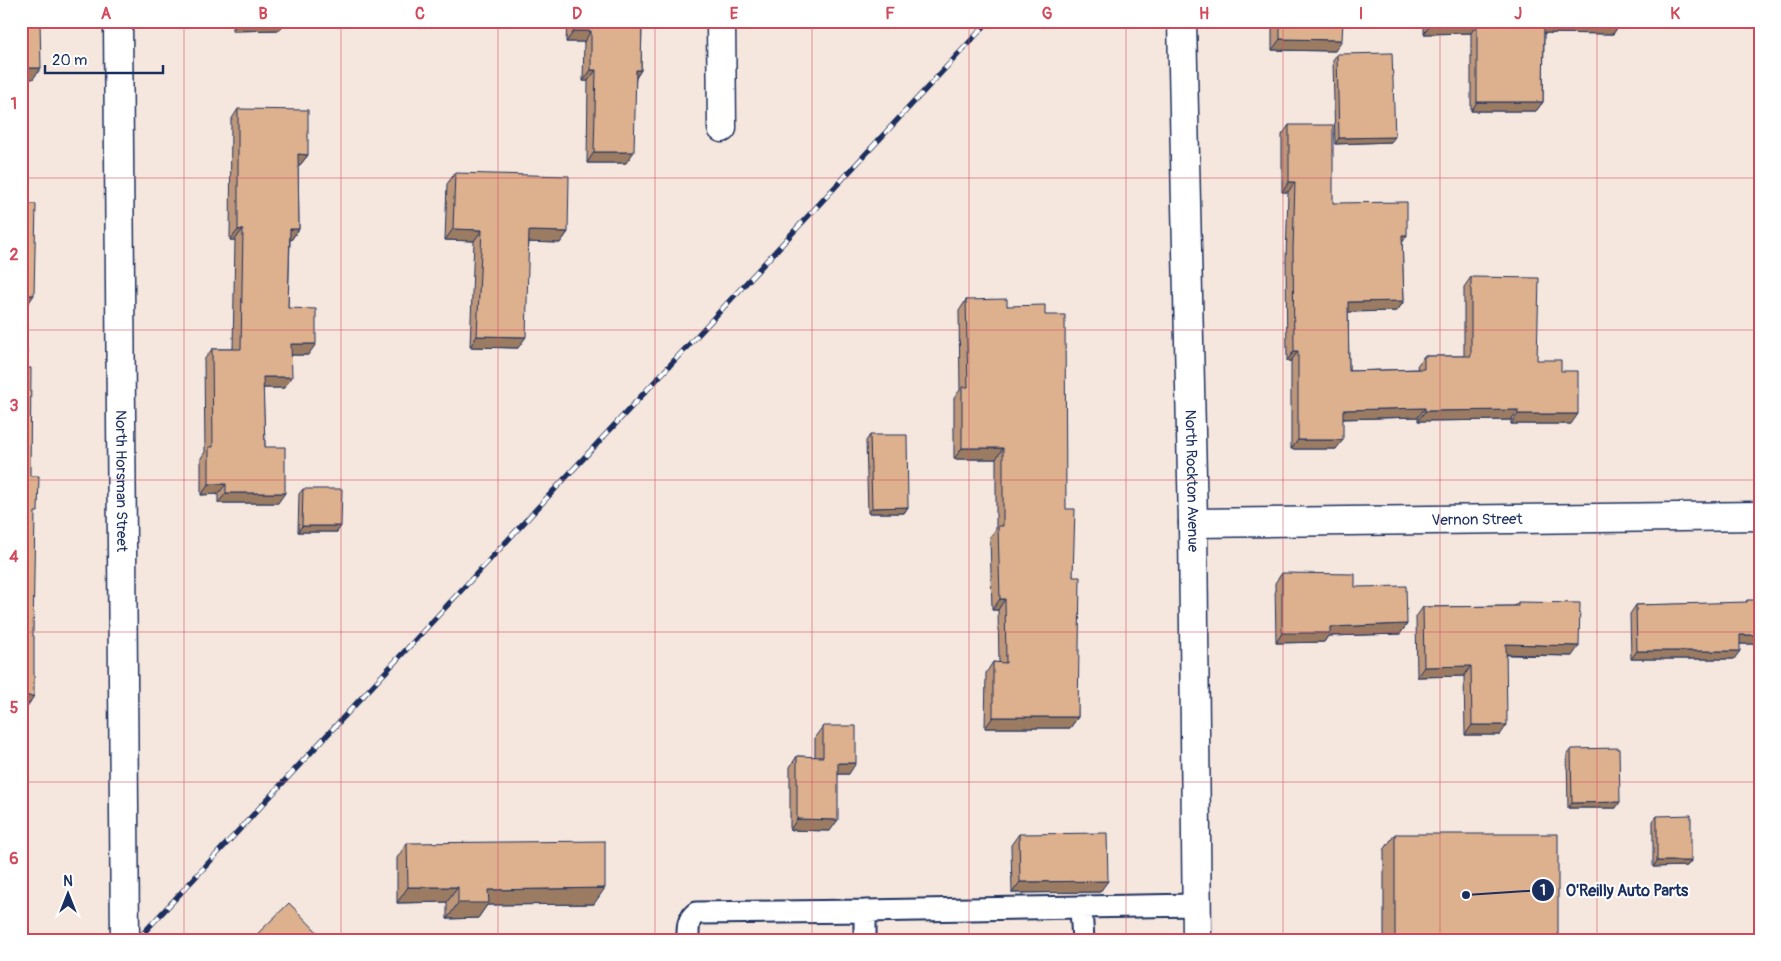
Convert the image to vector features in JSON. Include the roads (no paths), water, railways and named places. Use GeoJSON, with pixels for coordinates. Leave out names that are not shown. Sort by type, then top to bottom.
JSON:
{"type":"FeatureCollection","features":[{"type":"Feature","properties":{"kind":"street","name":"North Horsman Street"},"geometry":{"type":"LineString","coordinates":[[118,21],[125,940]]}},
{"type":"Feature","properties":{"kind":"street"},"geometry":{"type":"LineString","coordinates":[[721,21],[722,128]]}},
{"type":"Feature","properties":{"kind":"street","name":"North Rockton Avenue"},"geometry":{"type":"LineString","coordinates":[[1182,21],[1193,523],[1197,940]]}},
{"type":"Feature","properties":{"kind":"street","name":"Vernon Street"},"geometry":{"type":"LineString","coordinates":[[1193,523],[1760,516]]}},
{"type":"Feature","properties":{"kind":"lane"},"geometry":{"type":"LineString","coordinates":[[688,940],[688,924],[696,912],[1081,909],[1196,905]]}},
{"type":"Feature","properties":{"kind":"lane"},"geometry":{"type":"LineString","coordinates":[[1081,909],[1082,940]]}},
{"type":"Feature","properties":{"kind":"lane"},"geometry":{"type":"LineString","coordinates":[[865,911],[865,940]]}},
{"type":"Feature","properties":{"kind":"railway"},"geometry":{"type":"LineString","coordinates":[[137,940],[989,21]]}},
{"type":"Feature","properties":{"kind":"place","name":"O'Reilly Auto Parts"},"geometry":{"type":"Point","coordinates":[1466,895]}}]}
